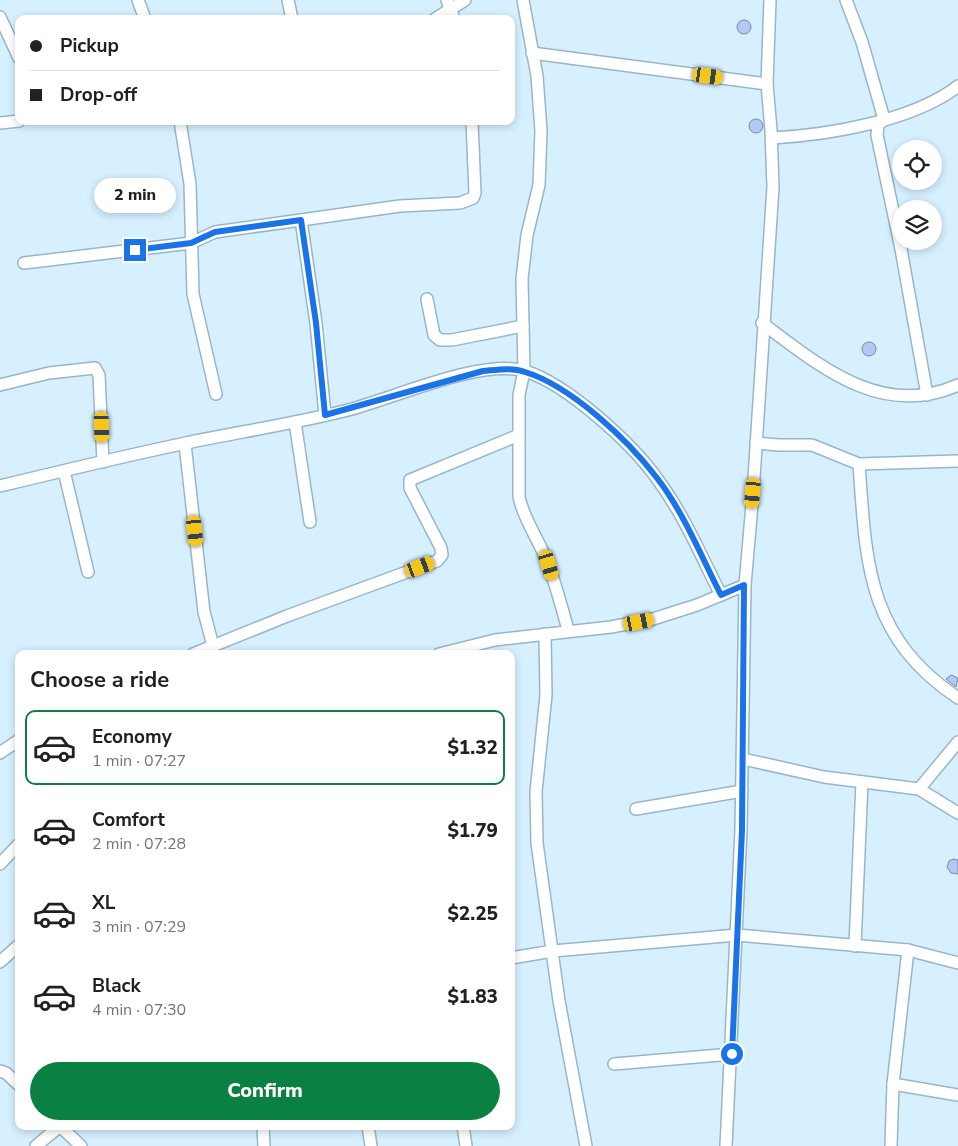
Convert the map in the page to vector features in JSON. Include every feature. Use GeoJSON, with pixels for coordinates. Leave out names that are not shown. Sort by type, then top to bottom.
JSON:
{"type":"FeatureCollection","features":[{"type":"Feature","properties":{"kind":"street"},"geometry":{"type":"LineString","coordinates":[[138,0],[144,15]]}},
{"type":"Feature","properties":{"kind":"street"},"geometry":{"type":"LineString","coordinates":[[288,0],[291,15]]}},
{"type":"Feature","properties":{"kind":"street"},"geometry":{"type":"LineString","coordinates":[[451,9],[465,0]]}},
{"type":"Feature","properties":{"kind":"street"},"geometry":{"type":"LineString","coordinates":[[523,0],[542,132],[539,185],[527,235],[522,279],[524,371],[519,395],[519,497],[522,510],[536,535],[549,565],[568,630]]}},
{"type":"Feature","properties":{"kind":"street"},"geometry":{"type":"LineString","coordinates":[[726,1146],[732,1054],[742,791],[744,585],[756,443],[762,323],[773,187],[772,138],[767,84],[770,0]]}},
{"type":"Feature","properties":{"kind":"street"},"geometry":{"type":"LineString","coordinates":[[846,0],[862,42],[884,119]]}},
{"type":"Feature","properties":{"kind":"street"},"geometry":{"type":"LineString","coordinates":[[0,17],[15,49]]}},
{"type":"Feature","properties":{"kind":"street"},"geometry":{"type":"LineString","coordinates":[[532,53],[767,84]]}},
{"type":"Feature","properties":{"kind":"street"},"geometry":{"type":"LineString","coordinates":[[772,138],[807,136],[884,119],[922,106],[958,86]]}},
{"type":"Feature","properties":{"kind":"street"},"geometry":{"type":"LineString","coordinates":[[884,119],[878,125],[877,135],[901,249],[927,395]]}},
{"type":"Feature","properties":{"kind":"street"},"geometry":{"type":"LineString","coordinates":[[0,123],[15,121]]}},
{"type":"Feature","properties":{"kind":"street"},"geometry":{"type":"LineString","coordinates":[[181,125],[190,184],[193,294],[216,394]]}},
{"type":"Feature","properties":{"kind":"street"},"geometry":{"type":"LineString","coordinates":[[24,263],[191,243],[215,232],[357,210],[460,203],[470,200],[475,193],[472,125]]}},
{"type":"Feature","properties":{"kind":"street"},"geometry":{"type":"LineString","coordinates":[[301,220],[316,323],[325,415]]}},
{"type":"Feature","properties":{"kind":"street"},"geometry":{"type":"LineString","coordinates":[[427,299],[434,335],[440,340],[452,340],[523,326]]}},
{"type":"Feature","properties":{"kind":"street"},"geometry":{"type":"LineString","coordinates":[[762,323],[800,352],[866,390],[901,396],[927,395],[958,384]]}},
{"type":"Feature","properties":{"kind":"street"},"geometry":{"type":"LineString","coordinates":[[0,385],[49,373],[95,368],[100,375],[103,462]]}},
{"type":"Feature","properties":{"kind":"street"},"geometry":{"type":"LineString","coordinates":[[0,486],[185,444],[325,415],[483,371],[502,369],[524,371],[571,395],[603,421],[657,478],[679,512],[721,595]]}},
{"type":"Feature","properties":{"kind":"street"},"geometry":{"type":"LineString","coordinates":[[295,422],[310,522]]}},
{"type":"Feature","properties":{"kind":"street"},"geometry":{"type":"LineString","coordinates":[[202,650],[287,616],[437,561],[442,555],[441,548],[410,488],[410,480],[519,435]]}},
{"type":"Feature","properties":{"kind":"street"},"geometry":{"type":"LineString","coordinates":[[756,443],[812,445],[859,464],[958,461]]}},
{"type":"Feature","properties":{"kind":"street"},"geometry":{"type":"LineString","coordinates":[[185,444],[204,612],[212,646]]}},
{"type":"Feature","properties":{"kind":"street"},"geometry":{"type":"LineString","coordinates":[[859,464],[870,570],[874,592],[882,613],[913,662],[926,675],[958,698]]}},
{"type":"Feature","properties":{"kind":"street"},"geometry":{"type":"LineString","coordinates":[[64,471],[88,572]]}},
{"type":"Feature","properties":{"kind":"street"},"geometry":{"type":"LineString","coordinates":[[478,649],[568,630],[611,627],[653,619],[744,585]]}},
{"type":"Feature","properties":{"kind":"street"},"geometry":{"type":"LineString","coordinates":[[545,634],[546,695],[536,792],[537,843],[559,1001],[586,1146]]}},
{"type":"Feature","properties":{"kind":"street"},"geometry":{"type":"LineString","coordinates":[[919,789],[958,742]]}},
{"type":"Feature","properties":{"kind":"street"},"geometry":{"type":"LineString","coordinates":[[0,753],[15,743]]}},
{"type":"Feature","properties":{"kind":"street"},"geometry":{"type":"LineString","coordinates":[[743,759],[824,777],[919,789],[958,813]]}},
{"type":"Feature","properties":{"kind":"street"},"geometry":{"type":"LineString","coordinates":[[855,946],[862,782]]}},
{"type":"Feature","properties":{"kind":"street"},"geometry":{"type":"LineString","coordinates":[[636,809],[742,791]]}},
{"type":"Feature","properties":{"kind":"street"},"geometry":{"type":"LineString","coordinates":[[0,864],[15,848]]}},
{"type":"Feature","properties":{"kind":"street"},"geometry":{"type":"LineString","coordinates":[[515,957],[553,952],[737,935],[908,950],[958,963]]}},
{"type":"Feature","properties":{"kind":"street"},"geometry":{"type":"LineString","coordinates":[[0,962],[15,948]]}},
{"type":"Feature","properties":{"kind":"street"},"geometry":{"type":"LineString","coordinates":[[891,1146],[892,1084],[908,950]]}},
{"type":"Feature","properties":{"kind":"street"},"geometry":{"type":"LineString","coordinates":[[614,1064],[732,1054]]}},
{"type":"Feature","properties":{"kind":"street"},"geometry":{"type":"LineString","coordinates":[[0,1071],[6,1073],[15,1081]]}},
{"type":"Feature","properties":{"kind":"street"},"geometry":{"type":"LineString","coordinates":[[892,1084],[958,1095]]}},
{"type":"Feature","properties":{"kind":"street"},"geometry":{"type":"LineString","coordinates":[[36,1146],[55,1130]]}},
{"type":"Feature","properties":{"kind":"street"},"geometry":{"type":"LineString","coordinates":[[64,1130],[81,1146]]}},
{"type":"Feature","properties":{"kind":"street"},"geometry":{"type":"LineString","coordinates":[[263,1130],[264,1146]]}},
{"type":"Feature","properties":{"kind":"street"},"geometry":{"type":"LineString","coordinates":[[369,1130],[371,1146]]}},
{"type":"Feature","properties":{"kind":"street"},"geometry":{"type":"LineString","coordinates":[[464,1130],[466,1146]]}},
{"type":"Feature","properties":{"kind":"building"},"geometry":{"type":"Polygon","coordinates":[[[744,20],[749,22],[751,27],[749,32],[744,34],[739,32],[737,27],[739,22],[744,20]]]}},
{"type":"Feature","properties":{"kind":"building"},"geometry":{"type":"Polygon","coordinates":[[[756,119],[761,121],[763,126],[761,131],[756,133],[751,131],[749,126],[751,121],[756,119]]]}},
{"type":"Feature","properties":{"kind":"building"},"geometry":{"type":"Polygon","coordinates":[[[869,342],[874,344],[876,349],[874,354],[869,356],[864,354],[862,349],[864,344],[869,342]]]}},
{"type":"Feature","properties":{"kind":"building"},"geometry":{"type":"Polygon","coordinates":[[[951,675],[958,678],[956,687],[946,679],[951,675]]]}},
{"type":"Feature","properties":{"kind":"building"},"geometry":{"type":"Polygon","coordinates":[[[953,859],[958,860],[958,874],[951,873],[947,867],[949,861],[953,859]]]}},
{"type":"Feature","properties":{"kind":"route"},"geometry":{"type":"LineString","coordinates":[[135,250],[191,243],[215,232],[301,220],[316,323],[325,415],[345,411],[483,371],[502,369],[524,371],[571,395],[603,421],[638,456],[657,478],[679,512],[721,595],[744,585],[742,830],[732,1054]]}}]}
